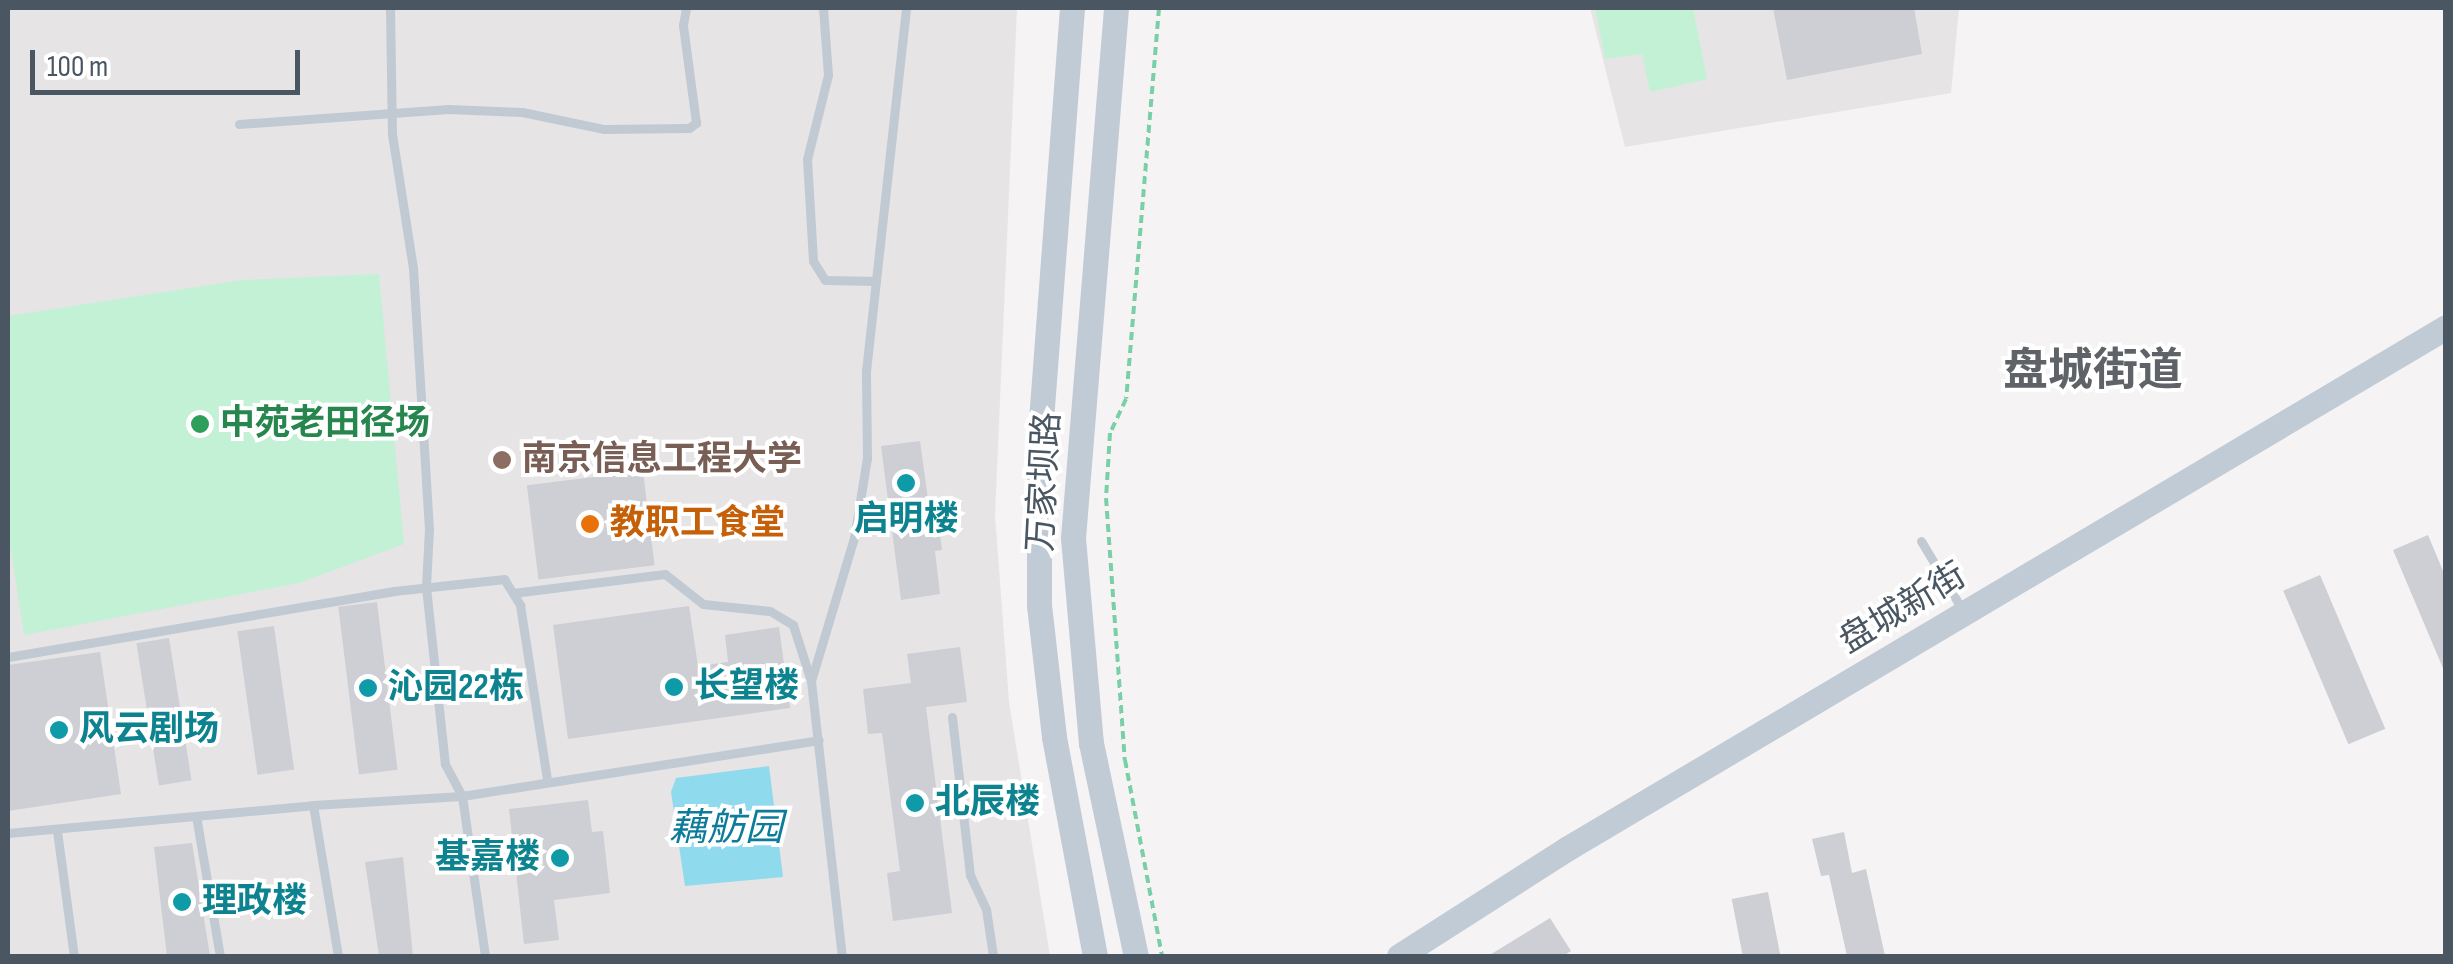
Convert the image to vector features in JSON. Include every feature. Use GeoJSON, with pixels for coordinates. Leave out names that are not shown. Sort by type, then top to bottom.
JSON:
{"type":"FeatureCollection","features":[{"type":"Feature","properties":{"kind":"main road","name":"万家坝路"},"geometry":{"type":"LineString","coordinates":[[1072,8],[1039,450],[1039,605],[1054,736],[1095,956]]}},
{"type":"Feature","properties":{"kind":"main road","name":"万家坝路"},"geometry":{"type":"LineString","coordinates":[[1116,8],[1074,538],[1091,743],[1136,956]]}},
{"type":"Feature","properties":{"kind":"main road","name":"盘城新街"},"geometry":{"type":"LineString","coordinates":[[1399,956],[1568,848],[2446,326]]}},
{"type":"Feature","properties":{"kind":"lane"},"geometry":{"type":"LineString","coordinates":[[390,8],[392,134],[413,268],[426,586],[444,764],[462,796],[485,956]]}},
{"type":"Feature","properties":{"kind":"lane"},"geometry":{"type":"LineString","coordinates":[[239,124],[448,108],[522,112],[604,130],[688,128],[696,123],[682,26],[686,8]]}},
{"type":"Feature","properties":{"kind":"lane"},"geometry":{"type":"LineString","coordinates":[[822,8],[828,75],[807,159],[813,261],[825,280],[876,281]]}},
{"type":"Feature","properties":{"kind":"lane"},"geometry":{"type":"LineString","coordinates":[[811,681],[854,538],[867,458],[866,371],[906,8]]}},
{"type":"Feature","properties":{"kind":"lane"},"geometry":{"type":"LineString","coordinates":[[1921,541],[1964,614]]}},
{"type":"Feature","properties":{"kind":"lane"},"geometry":{"type":"LineString","coordinates":[[513,592],[666,574],[703,604],[784,616],[811,681],[842,956]]}},
{"type":"Feature","properties":{"kind":"lane"},"geometry":{"type":"LineString","coordinates":[[8,657],[426,586],[504,579],[513,592],[547,780]]}},
{"type":"Feature","properties":{"kind":"lane"},"geometry":{"type":"LineString","coordinates":[[952,716],[970,875],[986,909],[993,956]]}},
{"type":"Feature","properties":{"kind":"lane"},"geometry":{"type":"LineString","coordinates":[[8,834],[313,805],[462,796],[819,740]]}},
{"type":"Feature","properties":{"kind":"lane"},"geometry":{"type":"LineString","coordinates":[[313,805],[338,956]]}},
{"type":"Feature","properties":{"kind":"lane"},"geometry":{"type":"LineString","coordinates":[[196,816],[220,956]]}},
{"type":"Feature","properties":{"kind":"lane"},"geometry":{"type":"LineString","coordinates":[[57,831],[74,956]]}},
{"type":"Feature","properties":{"kind":"path"},"geometry":{"type":"LineString","coordinates":[[1160,8],[1126,399],[1110,433],[1106,498],[1125,760],[1162,956]]}},
{"type":"Feature","properties":{"kind":"shaded area","name":"南京信息工程大学"},"geometry":{"type":"Polygon","coordinates":[[[8,8],[1017,8],[995,515],[1009,702],[1050,956],[8,956],[8,8]]]}},
{"type":"Feature","properties":{"kind":"shaded area"},"geometry":{"type":"Polygon","coordinates":[[[1590,8],[1959,8],[1951,93],[1625,147],[1590,8]]]}},
{"type":"Feature","properties":{"kind":"green space"},"geometry":{"type":"Polygon","coordinates":[[[1595,8],[1693,8],[1707,79],[1650,92],[1642,54],[1605,59],[1595,8]]]}},
{"type":"Feature","properties":{"kind":"green space","name":"中苑老田径场"},"geometry":{"type":"Polygon","coordinates":[[[379,274],[404,544],[299,583],[24,635],[8,532],[8,316],[242,280],[379,274]]]}},
{"type":"Feature","properties":{"kind":"water","name":"藕舫园"},"geometry":{"type":"Polygon","coordinates":[[[769,766],[783,877],[685,886],[671,792],[676,778],[769,766]]]}},
{"type":"Feature","properties":{"kind":"building"},"geometry":{"type":"Polygon","coordinates":[[[1773,8],[1914,8],[1922,54],[1787,80],[1773,8]]]}},
{"type":"Feature","properties":{"kind":"building","name":"启明楼"},"geometry":{"type":"Polygon","coordinates":[[[920,441],[931,521],[938,520],[942,550],[935,551],[940,594],[901,600],[881,446],[920,441]]]}},
{"type":"Feature","properties":{"kind":"building","name":"教职工食堂"},"geometry":{"type":"Polygon","coordinates":[[[643,471],[655,565],[538,580],[527,485],[643,471]]]}},
{"type":"Feature","properties":{"kind":"building"},"geometry":{"type":"Polygon","coordinates":[[[2428,535],[2446,578],[2445,673],[2393,550],[2428,535]]]}},
{"type":"Feature","properties":{"kind":"building"},"geometry":{"type":"Polygon","coordinates":[[[2320,575],[2385,729],[2348,744],[2283,591],[2320,575]]]}},
{"type":"Feature","properties":{"kind":"building","name":"沁园22栋"},"geometry":{"type":"Polygon","coordinates":[[[377,602],[398,770],[359,774],[338,607],[377,602]]]}},
{"type":"Feature","properties":{"kind":"building","name":"长望楼"},"geometry":{"type":"Polygon","coordinates":[[[689,606],[698,666],[728,662],[725,635],[779,627],[790,708],[568,739],[553,625],[689,606]]]}},
{"type":"Feature","properties":{"kind":"building"},"geometry":{"type":"Polygon","coordinates":[[[274,626],[294,770],[258,775],[237,631],[274,626]]]}},
{"type":"Feature","properties":{"kind":"building"},"geometry":{"type":"Polygon","coordinates":[[[169,638],[192,780],[159,785],[136,643],[169,638]]]}},
{"type":"Feature","properties":{"kind":"building","name":"北辰楼"},"geometry":{"type":"Polygon","coordinates":[[[960,647],[967,702],[926,707],[952,913],[893,921],[887,873],[900,871],[882,733],[868,734],[863,689],[911,683],[907,654],[960,647]]]}},
{"type":"Feature","properties":{"kind":"building","name":"风云剧场"},"geometry":{"type":"Polygon","coordinates":[[[100,652],[121,794],[8,811],[8,665],[100,652]]]}},
{"type":"Feature","properties":{"kind":"building","name":"基嘉楼"},"geometry":{"type":"Polygon","coordinates":[[[588,800],[592,832],[603,831],[610,893],[554,900],[559,940],[524,944],[509,809],[588,800]]]}},
{"type":"Feature","properties":{"kind":"building"},"geometry":{"type":"Polygon","coordinates":[[[1844,832],[1852,873],[1866,869],[1885,956],[1847,956],[1829,875],[1821,876],[1812,839],[1844,832]]]}},
{"type":"Feature","properties":{"kind":"building","name":"理政楼"},"geometry":{"type":"Polygon","coordinates":[[[192,843],[210,956],[167,956],[154,847],[192,843]]]}},
{"type":"Feature","properties":{"kind":"building"},"geometry":{"type":"Polygon","coordinates":[[[403,857],[413,956],[379,956],[365,862],[403,857]]]}},
{"type":"Feature","properties":{"kind":"building"},"geometry":{"type":"Polygon","coordinates":[[[1768,892],[1780,956],[1743,956],[1732,899],[1768,892]]]}},
{"type":"Feature","properties":{"kind":"building"},"geometry":{"type":"Polygon","coordinates":[[[1550,918],[1571,951],[1563,956],[1488,956],[1550,918]]]}},
{"type":"Feature","properties":{"kind":"place","name":"中苑老田径场"},"geometry":{"type":"Point","coordinates":[200,424]}},
{"type":"Feature","properties":{"kind":"place","name":"南京信息工程大学"},"geometry":{"type":"Point","coordinates":[502,460]}},
{"type":"Feature","properties":{"kind":"place","name":"启明楼"},"geometry":{"type":"Point","coordinates":[906,483]}},
{"type":"Feature","properties":{"kind":"place","name":"教职工食堂"},"geometry":{"type":"Point","coordinates":[590,524]}},
{"type":"Feature","properties":{"kind":"place","name":"长望楼"},"geometry":{"type":"Point","coordinates":[674,687]}},
{"type":"Feature","properties":{"kind":"place","name":"沁园22栋"},"geometry":{"type":"Point","coordinates":[368,688]}},
{"type":"Feature","properties":{"kind":"place","name":"风云剧场"},"geometry":{"type":"Point","coordinates":[59,730]}},
{"type":"Feature","properties":{"kind":"place","name":"北辰楼"},"geometry":{"type":"Point","coordinates":[915,803]}},
{"type":"Feature","properties":{"kind":"place","name":"基嘉楼"},"geometry":{"type":"Point","coordinates":[560,858]}},
{"type":"Feature","properties":{"kind":"place","name":"理政楼"},"geometry":{"type":"Point","coordinates":[182,902]}},
{"type":"Feature","properties":{"kind":"district","name":"盘城街道"},"geometry":{"type":"Point","coordinates":[2093,372]}}]}
